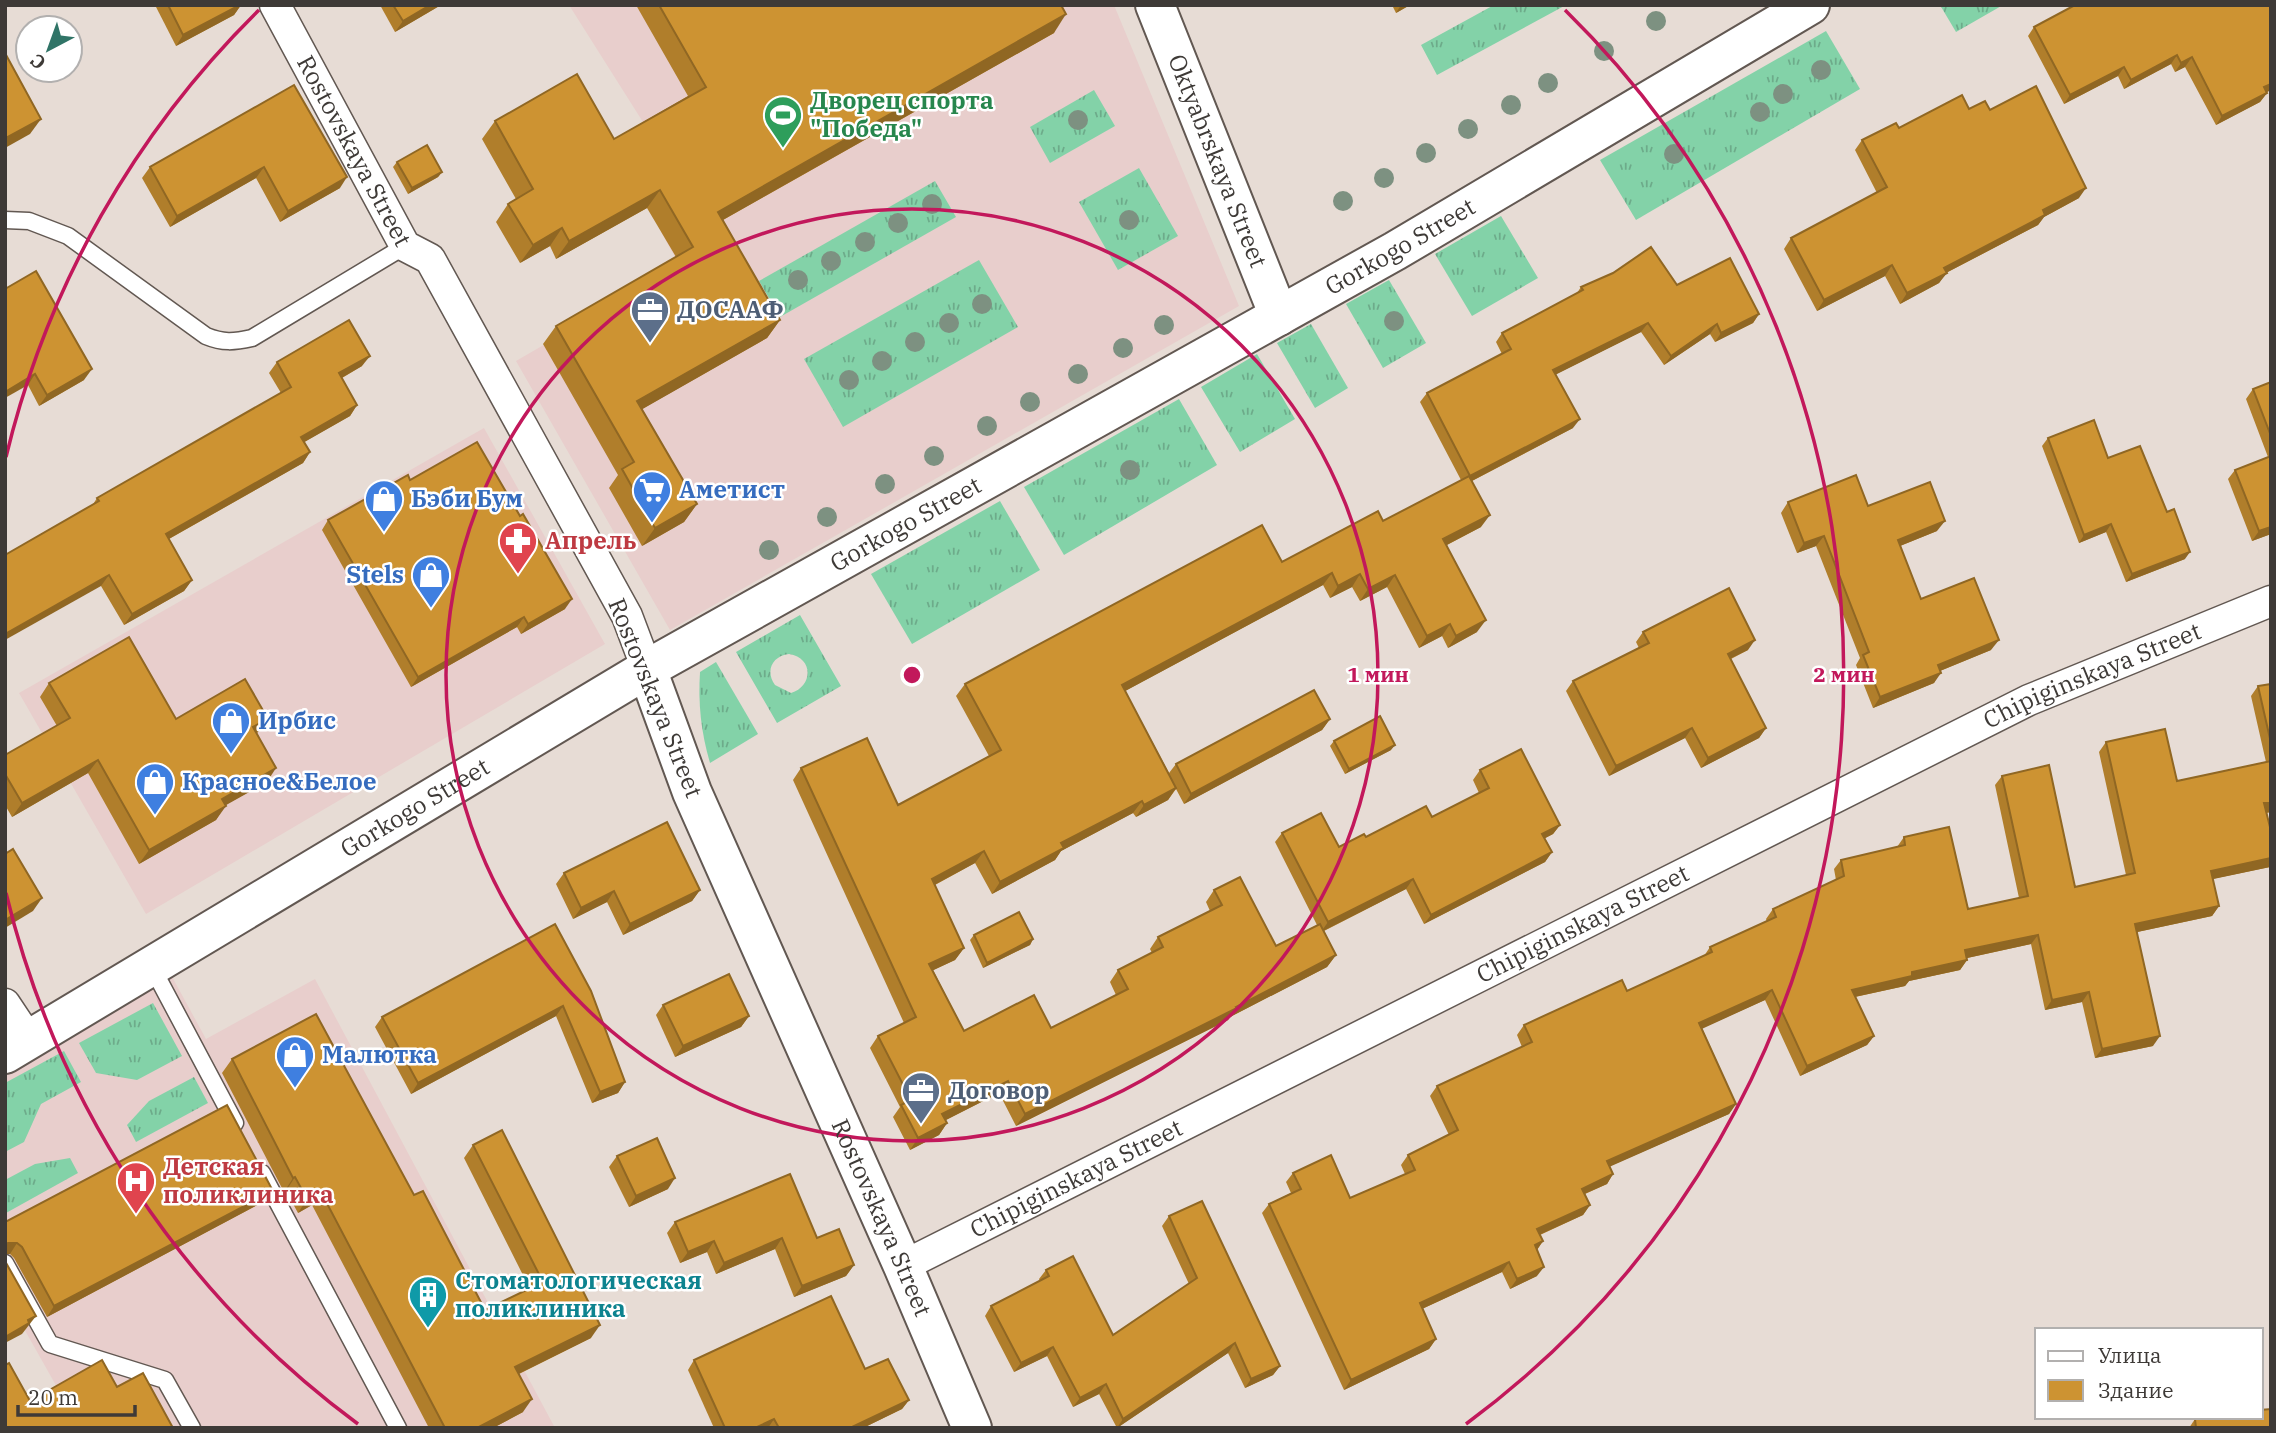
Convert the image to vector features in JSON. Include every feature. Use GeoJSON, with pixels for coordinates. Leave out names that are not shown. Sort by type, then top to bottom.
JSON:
{"type":"FeatureCollection","features":[{"type":"Feature","properties":{"kind":"main road","name":"Oktyabrskaya Street"},"geometry":{"type":"LineString","coordinates":[[1155,5],[1279,316]]}},
{"type":"Feature","properties":{"kind":"main road","name":"Gorkogo Street"},"geometry":{"type":"LineString","coordinates":[[17,1047],[647,669],[1395,251],[1810,5]]}},
{"type":"Feature","properties":{"kind":"main road","name":"Rostovskaya Street"},"geometry":{"type":"LineString","coordinates":[[647,669],[692,792],[903,1266],[972,1428]]}},
{"type":"Feature","properties":{"kind":"street","name":"Rostovskaya Street"},"geometry":{"type":"LineString","coordinates":[[275,5],[405,246],[430,259],[627,616],[647,669]]}},
{"type":"Feature","properties":{"kind":"street","name":"Chipiginskaya Street"},"geometry":{"type":"LineString","coordinates":[[903,1266],[2029,700],[2271,601]]}},
{"type":"Feature","properties":{"kind":"street"},"geometry":{"type":"LineString","coordinates":[[5,1004],[17,1047]]}},
{"type":"Feature","properties":{"kind":"lane"},"geometry":{"type":"LineString","coordinates":[[5,220],[29,221],[68,236],[206,336],[220,342],[251,338],[405,246]]}},
{"type":"Feature","properties":{"kind":"lane"},"geometry":{"type":"LineString","coordinates":[[152,967],[241,1133]]}},
{"type":"Feature","properties":{"kind":"lane"},"geometry":{"type":"LineString","coordinates":[[254,1158],[397,1428]]}},
{"type":"Feature","properties":{"kind":"lane"},"geometry":{"type":"LineString","coordinates":[[5,1263],[50,1344],[165,1380],[191,1428]]}},
{"type":"Feature","properties":{"kind":"shaded area"},"geometry":{"type":"Polygon","coordinates":[[[569,5],[1114,5],[1239,306],[670,630],[516,361],[680,266],[661,232],[695,212],[648,130],[569,5]]]}},
{"type":"Feature","properties":{"kind":"shaded area"},"geometry":{"type":"Polygon","coordinates":[[[484,428],[605,644],[146,914],[19,693],[484,428]]]}},
{"type":"Feature","properties":{"kind":"shaded area"},"geometry":{"type":"Polygon","coordinates":[[[170,973],[206,1039],[315,979],[555,1428],[80,1428],[5,1295],[5,1070],[170,973]]]}},
{"type":"Feature","properties":{"kind":"green space"},"geometry":{"type":"Polygon","coordinates":[[[1494,5],[1566,5],[1437,75],[1421,45],[1494,5]]]}},
{"type":"Feature","properties":{"kind":"green space"},"geometry":{"type":"Polygon","coordinates":[[[1940,5],[2003,5],[1956,32],[1940,5]]]}},
{"type":"Feature","properties":{"kind":"green space"},"geometry":{"type":"Polygon","coordinates":[[[1826,31],[1860,89],[1636,220],[1600,160],[1826,31]]]}},
{"type":"Feature","properties":{"kind":"green space"},"geometry":{"type":"Polygon","coordinates":[[[1094,90],[1115,126],[1050,163],[1030,127],[1094,90]]]}},
{"type":"Feature","properties":{"kind":"green space"},"geometry":{"type":"Polygon","coordinates":[[[1139,168],[1178,236],[1118,270],[1079,202],[1139,168]]]}},
{"type":"Feature","properties":{"kind":"green space"},"geometry":{"type":"Polygon","coordinates":[[[935,181],[956,217],[780,317],[759,281],[935,181]]]}},
{"type":"Feature","properties":{"kind":"green space"},"geometry":{"type":"Polygon","coordinates":[[[1501,216],[1538,278],[1472,316],[1435,254],[1501,216]]]}},
{"type":"Feature","properties":{"kind":"green space"},"geometry":{"type":"Polygon","coordinates":[[[979,260],[1018,327],[843,427],[804,359],[979,260]]]}},
{"type":"Feature","properties":{"kind":"green space"},"geometry":{"type":"Polygon","coordinates":[[[1389,280],[1426,343],[1383,368],[1346,304],[1389,280]]]}},
{"type":"Feature","properties":{"kind":"green space"},"geometry":{"type":"Polygon","coordinates":[[[1311,324],[1348,388],[1315,408],[1277,343],[1311,324]]]}},
{"type":"Feature","properties":{"kind":"green space"},"geometry":{"type":"Polygon","coordinates":[[[1257,354],[1295,419],[1240,452],[1201,387],[1257,354]]]}},
{"type":"Feature","properties":{"kind":"green space"},"geometry":{"type":"Polygon","coordinates":[[[1179,399],[1217,465],[1064,555],[1024,487],[1179,399]]]}},
{"type":"Feature","properties":{"kind":"green space"},"geometry":{"type":"Polygon","coordinates":[[[1000,501],[1040,570],[912,644],[871,574],[1000,501]]]}},
{"type":"Feature","properties":{"kind":"green space"},"geometry":{"type":"Polygon","coordinates":[[[800,615],[841,686],[777,723],[736,652],[800,615]],[[783,655],[774,661],[771,670],[775,685],[791,693],[807,679],[806,666],[797,657],[783,655]]]}},
{"type":"Feature","properties":{"kind":"green space"},"geometry":{"type":"Polygon","coordinates":[[[716,662],[758,734],[710,763],[701,718],[700,672],[716,662]]]}},
{"type":"Feature","properties":{"kind":"green space"},"geometry":{"type":"Polygon","coordinates":[[[153,1003],[182,1056],[137,1080],[96,1073],[79,1043],[153,1003]]]}},
{"type":"Feature","properties":{"kind":"green space"},"geometry":{"type":"Polygon","coordinates":[[[64,1051],[81,1082],[41,1104],[24,1142],[5,1152],[5,1083],[64,1051]]]}},
{"type":"Feature","properties":{"kind":"green space"},"geometry":{"type":"Polygon","coordinates":[[[194,1077],[208,1103],[136,1142],[127,1125],[149,1101],[194,1077]]]}},
{"type":"Feature","properties":{"kind":"green space"},"geometry":{"type":"Polygon","coordinates":[[[70,1158],[78,1173],[6,1213],[5,1180],[35,1164],[70,1158]]]}},
{"type":"Feature","properties":{"kind":"building"},"geometry":{"type":"Polygon","coordinates":[[[168,5],[240,5],[183,35],[168,5]]]}},
{"type":"Feature","properties":{"kind":"building"},"geometry":{"type":"Polygon","coordinates":[[[393,5],[430,5],[403,21],[393,5]]]}},
{"type":"Feature","properties":{"kind":"building"},"geometry":{"type":"Polygon","coordinates":[[[659,5],[1061,5],[1066,14],[718,212],[780,320],[637,401],[697,504],[655,528],[622,469],[634,462],[556,326],[693,247],[660,190],[569,241],[562,228],[533,245],[508,204],[533,189],[495,121],[577,74],[614,139],[706,87],[659,5]]]}},
{"type":"Feature","properties":{"kind":"building"},"geometry":{"type":"Polygon","coordinates":[[[2075,5],[2271,5],[2271,84],[2264,87],[2267,93],[2222,116],[2192,57],[2181,63],[2177,55],[2131,80],[2124,67],[2070,95],[2034,27],[2075,5]]]}},
{"type":"Feature","properties":{"kind":"building"},"geometry":{"type":"Polygon","coordinates":[[[5,53],[14,70],[14,84],[22,84],[41,119],[6,138],[5,53]]]}},
{"type":"Feature","properties":{"kind":"building"},"geometry":{"type":"Polygon","coordinates":[[[294,85],[347,177],[288,211],[264,167],[177,216],[150,167],[294,85]]]}},
{"type":"Feature","properties":{"kind":"building"},"geometry":{"type":"Polygon","coordinates":[[[2036,86],[2086,188],[2043,210],[2045,215],[1944,268],[1947,273],[1907,293],[1892,265],[1824,300],[1791,238],[1887,187],[1862,140],[1896,123],[1899,128],[1962,95],[1969,109],[1985,101],[1990,110],[2036,86]]]}},
{"type":"Feature","properties":{"kind":"building"},"geometry":{"type":"Polygon","coordinates":[[[427,145],[442,172],[412,188],[397,162],[427,145]]]}},
{"type":"Feature","properties":{"kind":"building"},"geometry":{"type":"Polygon","coordinates":[[[1651,247],[1677,285],[1730,258],[1759,314],[1721,333],[1717,324],[1671,356],[1648,323],[1553,370],[1580,419],[1470,476],[1427,393],[1511,349],[1502,333],[1583,290],[1581,287],[1613,273],[1651,247]]]}},
{"type":"Feature","properties":{"kind":"building"},"geometry":{"type":"Polygon","coordinates":[[[36,271],[92,369],[47,395],[35,374],[5,392],[5,289],[36,271]]]}},
{"type":"Feature","properties":{"kind":"building"},"geometry":{"type":"Polygon","coordinates":[[[349,320],[370,356],[339,373],[357,405],[301,437],[310,452],[166,534],[192,580],[132,614],[109,575],[5,634],[5,555],[99,501],[97,498],[291,387],[277,362],[349,320]]]}},
{"type":"Feature","properties":{"kind":"building"},"geometry":{"type":"Polygon","coordinates":[[[2271,382],[2271,436],[2253,389],[2271,382]]]}},
{"type":"Feature","properties":{"kind":"building"},"geometry":{"type":"Polygon","coordinates":[[[2094,420],[2108,458],[2140,446],[2167,512],[2174,509],[2190,552],[2132,574],[2111,524],[2084,535],[2048,438],[2094,420]]]}},
{"type":"Feature","properties":{"kind":"building"},"geometry":{"type":"Polygon","coordinates":[[[477,442],[572,599],[528,624],[524,617],[418,677],[328,520],[408,475],[410,480],[477,442]]]}},
{"type":"Feature","properties":{"kind":"building"},"geometry":{"type":"Polygon","coordinates":[[[2271,456],[2271,527],[2259,531],[2235,470],[2271,456]]]}},
{"type":"Feature","properties":{"kind":"building"},"geometry":{"type":"Polygon","coordinates":[[[1856,475],[1868,506],[1930,482],[1945,521],[1898,540],[1921,599],[1974,578],[1999,640],[1938,665],[1941,673],[1880,697],[1863,655],[1869,652],[1824,536],[1804,543],[1788,502],[1856,475]]]}},
{"type":"Feature","properties":{"kind":"building"},"geometry":{"type":"Polygon","coordinates":[[[1469,476],[1490,515],[1443,539],[1486,620],[1456,636],[1450,624],[1427,636],[1395,575],[1368,589],[1360,574],[1338,586],[1332,573],[1122,685],[1176,788],[1144,805],[1142,801],[1061,843],[1064,848],[1000,882],[984,851],[932,879],[964,948],[929,964],[964,1031],[1034,995],[1051,1028],[1128,989],[1118,970],[1163,947],[1158,937],[1222,905],[1214,890],[1240,877],[1276,946],[1320,924],[1336,955],[1237,1008],[1025,1114],[1008,1081],[942,1114],[947,1123],[918,1138],[901,1105],[911,1100],[878,1036],[916,1017],[801,768],[867,738],[898,805],[1001,750],[965,684],[1262,525],[1282,562],[1378,511],[1383,521],[1469,476]]]}},
{"type":"Feature","properties":{"kind":"building"},"geometry":{"type":"Polygon","coordinates":[[[1729,588],[1755,640],[1728,654],[1766,728],[1708,758],[1692,728],[1616,766],[1573,681],[1649,643],[1643,632],[1729,588]]]}},
{"type":"Feature","properties":{"kind":"building"},"geometry":{"type":"Polygon","coordinates":[[[129,637],[176,719],[245,679],[268,719],[253,727],[276,768],[222,799],[226,806],[149,850],[98,760],[22,803],[5,774],[5,755],[70,718],[49,683],[129,637]]]}},
{"type":"Feature","properties":{"kind":"building"},"geometry":{"type":"Polygon","coordinates":[[[2271,684],[2271,743],[2258,686],[2271,684]]]}},
{"type":"Feature","properties":{"kind":"building"},"geometry":{"type":"Polygon","coordinates":[[[1314,690],[1330,719],[1191,794],[1176,764],[1314,690]]]}},
{"type":"Feature","properties":{"kind":"building"},"geometry":{"type":"Polygon","coordinates":[[[1380,716],[1395,745],[1349,769],[1334,741],[1380,716]]]}},
{"type":"Feature","properties":{"kind":"building"},"geometry":{"type":"Polygon","coordinates":[[[2165,729],[2177,781],[2271,761],[2271,803],[2264,803],[2271,831],[2271,858],[2211,871],[2219,906],[2135,924],[2160,1036],[2102,1049],[2089,992],[2052,1000],[2038,935],[1965,950],[1967,960],[1912,972],[1912,976],[1852,990],[1874,1036],[1807,1066],[1772,990],[1699,1023],[1736,1104],[1607,1161],[1613,1174],[1582,1189],[1590,1205],[1537,1229],[1543,1241],[1535,1245],[1544,1267],[1517,1279],[1509,1262],[1420,1303],[1436,1339],[1351,1380],[1269,1204],[1301,1189],[1293,1173],[1331,1155],[1350,1198],[1415,1170],[1408,1155],[1458,1130],[1437,1086],[1532,1042],[1524,1025],[1622,980],[1627,991],[1712,952],[1710,947],[1776,917],[1773,909],[1844,876],[1841,860],[1905,845],[1904,837],[1949,827],[1968,909],[2028,896],[2002,776],[2049,765],[2075,887],[2135,873],[2106,742],[2165,729]]]}},
{"type":"Feature","properties":{"kind":"building"},"geometry":{"type":"Polygon","coordinates":[[[1521,749],[1560,825],[1542,834],[1552,852],[1431,915],[1413,879],[1328,922],[1282,833],[1321,813],[1339,847],[1364,834],[1366,837],[1426,806],[1432,817],[1489,788],[1480,770],[1521,749]]]}},
{"type":"Feature","properties":{"kind":"building"},"geometry":{"type":"Polygon","coordinates":[[[667,822],[700,890],[630,924],[614,891],[581,908],[564,873],[667,822]]]}},
{"type":"Feature","properties":{"kind":"building"},"geometry":{"type":"Polygon","coordinates":[[[13,849],[42,898],[5,920],[5,854],[13,849]]]}},
{"type":"Feature","properties":{"kind":"building"},"geometry":{"type":"Polygon","coordinates":[[[1019,912],[1033,939],[987,963],[974,935],[1019,912]]]}},
{"type":"Feature","properties":{"kind":"building"},"geometry":{"type":"Polygon","coordinates":[[[555,924],[591,991],[625,1082],[600,1092],[563,1006],[418,1083],[382,1017],[555,924]]]}},
{"type":"Feature","properties":{"kind":"building"},"geometry":{"type":"Polygon","coordinates":[[[729,974],[749,1016],[683,1046],[663,1005],[729,974]]]}},
{"type":"Feature","properties":{"kind":"building"},"geometry":{"type":"Polygon","coordinates":[[[316,1014],[414,1195],[423,1191],[485,1310],[543,1282],[473,1145],[502,1130],[600,1325],[515,1367],[532,1399],[477,1428],[445,1428],[321,1192],[307,1199],[295,1177],[293,1178],[232,1059],[316,1014]]]}},
{"type":"Feature","properties":{"kind":"building","name":"Детская поликлиника"},"geometry":{"type":"Polygon","coordinates":[[[227,1105],[273,1191],[54,1306],[22,1247],[17,1243],[8,1243],[5,1246],[5,1222],[227,1105]]]}},
{"type":"Feature","properties":{"kind":"building"},"geometry":{"type":"Polygon","coordinates":[[[657,1138],[675,1178],[636,1196],[617,1156],[657,1138]]]}},
{"type":"Feature","properties":{"kind":"building"},"geometry":{"type":"Polygon","coordinates":[[[790,1174],[817,1238],[839,1229],[854,1265],[802,1286],[782,1238],[724,1263],[714,1241],[688,1252],[675,1222],[790,1174]]]}},
{"type":"Feature","properties":{"kind":"building"},"geometry":{"type":"Polygon","coordinates":[[[1202,1201],[1280,1366],[1251,1379],[1235,1343],[1123,1419],[1106,1384],[1080,1398],[1053,1347],[1021,1363],[991,1306],[1049,1276],[1046,1270],[1073,1256],[1113,1335],[1197,1278],[1169,1216],[1202,1201]]]}},
{"type":"Feature","properties":{"kind":"building"},"geometry":{"type":"Polygon","coordinates":[[[5,1261],[36,1316],[5,1337],[5,1261]]]}},
{"type":"Feature","properties":{"kind":"building"},"geometry":{"type":"Polygon","coordinates":[[[831,1296],[865,1369],[888,1359],[909,1400],[850,1428],[779,1428],[774,1419],[755,1428],[725,1428],[694,1360],[831,1296]]]}},
{"type":"Feature","properties":{"kind":"building"},"geometry":{"type":"Polygon","coordinates":[[[102,1360],[117,1387],[143,1373],[173,1428],[5,1428],[5,1365],[9,1363],[30,1401],[102,1360]]]}},
{"type":"Feature","properties":{"kind":"building"},"geometry":{"type":"Polygon","coordinates":[[[2271,1409],[2271,1428],[2196,1428],[2195,1419],[2262,1419],[2262,1410],[2271,1409]]]}},
{"type":"Feature","properties":{"kind":"place","name":"Дворец спорта \"Победа\""},"geometry":{"type":"Point","coordinates":[783,149]}},
{"type":"Feature","properties":{"kind":"place","name":"ДОСААФ"},"geometry":{"type":"Point","coordinates":[650,344]}},
{"type":"Feature","properties":{"kind":"place","name":"Аметист"},"geometry":{"type":"Point","coordinates":[652,524]}},
{"type":"Feature","properties":{"kind":"place","name":"Бэби Бум"},"geometry":{"type":"Point","coordinates":[384,533]}},
{"type":"Feature","properties":{"kind":"place","name":"Апрель"},"geometry":{"type":"Point","coordinates":[518,575]}},
{"type":"Feature","properties":{"kind":"place","name":"Stels"},"geometry":{"type":"Point","coordinates":[431,609]}},
{"type":"Feature","properties":{"kind":"place","name":"Ирбис"},"geometry":{"type":"Point","coordinates":[231,755]}},
{"type":"Feature","properties":{"kind":"place","name":"Красное&Белое"},"geometry":{"type":"Point","coordinates":[155,816]}},
{"type":"Feature","properties":{"kind":"place","name":"Малютка"},"geometry":{"type":"Point","coordinates":[295,1089]}},
{"type":"Feature","properties":{"kind":"place","name":"Договор"},"geometry":{"type":"Point","coordinates":[921,1125]}},
{"type":"Feature","properties":{"kind":"place","name":"Детская поликлиника"},"geometry":{"type":"Point","coordinates":[136,1215]}},
{"type":"Feature","properties":{"kind":"place","name":"Стоматологическая поликлиника"},"geometry":{"type":"Point","coordinates":[428,1329]}}]}
